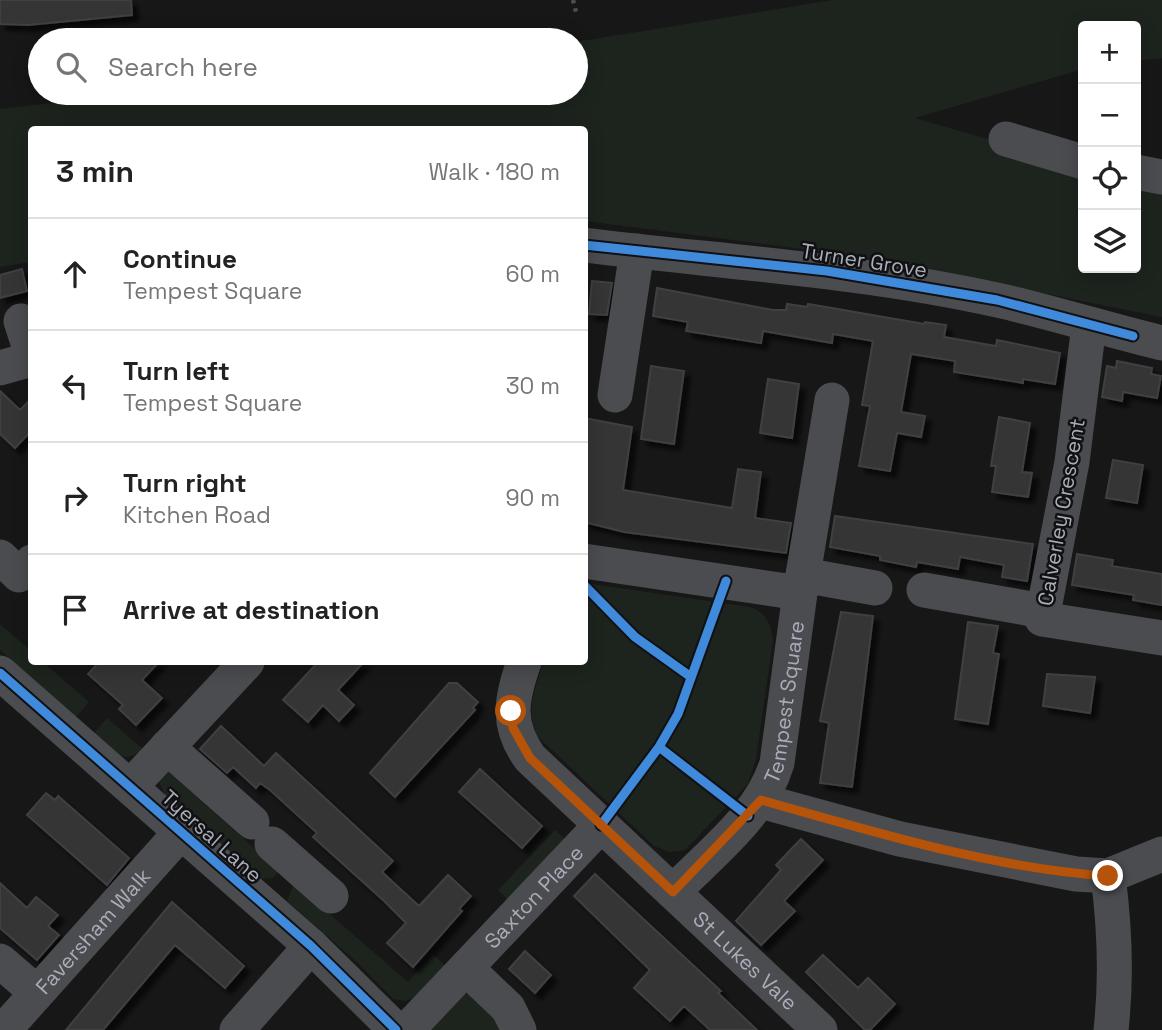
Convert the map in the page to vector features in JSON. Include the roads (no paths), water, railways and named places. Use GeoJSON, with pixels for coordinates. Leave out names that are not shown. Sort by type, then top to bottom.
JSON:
{"type":"FeatureCollection","features":[{"type":"Feature","properties":{"kind":"street"},"geometry":{"type":"LineString","coordinates":[[1006,139],[1078,161]]}},
{"type":"Feature","properties":{"kind":"street"},"geometry":{"type":"LineString","coordinates":[[1141,173],[1162,177]]}},
{"type":"Feature","properties":{"kind":"street","name":"Turner Grove"},"geometry":{"type":"LineString","coordinates":[[588,245],[839,273],[997,300],[1148,340]]}},
{"type":"Feature","properties":{"kind":"street"},"geometry":{"type":"LineString","coordinates":[[615,395],[637,251]]}},
{"type":"Feature","properties":{"kind":"street"},"geometry":{"type":"LineString","coordinates":[[21,321],[28,344]]}},
{"type":"Feature","properties":{"kind":"street","name":"Calverley Crescent"},"geometry":{"type":"LineString","coordinates":[[1089,326],[1072,462],[1042,620],[1162,638]]}},
{"type":"Feature","properties":{"kind":"street"},"geometry":{"type":"LineString","coordinates":[[0,368],[28,358]]}},
{"type":"Feature","properties":{"kind":"street","name":"Tempest Square"},"geometry":{"type":"LineString","coordinates":[[673,892],[761,800],[777,763],[832,400]]}},
{"type":"Feature","properties":{"kind":"street","name":"Tempest Square"},"geometry":{"type":"LineString","coordinates":[[588,561],[802,584]]}},
{"type":"Feature","properties":{"kind":"street"},"geometry":{"type":"LineString","coordinates":[[802,584],[875,588]]}},
{"type":"Feature","properties":{"kind":"street"},"geometry":{"type":"LineString","coordinates":[[924,590],[1044,611]]}},
{"type":"Feature","properties":{"kind":"street"},"geometry":{"type":"LineString","coordinates":[[131,786],[244,665]]}},
{"type":"Feature","properties":{"kind":"street"},"geometry":{"type":"LineString","coordinates":[[523,665],[513,694],[511,711],[520,744],[530,758],[673,892]]}},
{"type":"Feature","properties":{"kind":"street","name":"Tyersal Lane"},"geometry":{"type":"LineString","coordinates":[[0,673],[311,946],[396,1030]]}},
{"type":"Feature","properties":{"kind":"street"},"geometry":{"type":"LineString","coordinates":[[167,747],[331,896]]}},
{"type":"Feature","properties":{"kind":"street"},"geometry":{"type":"LineString","coordinates":[[761,800],[968,855],[1076,874],[1108,876],[1162,854]]}},
{"type":"Feature","properties":{"kind":"street","name":"Saxton Place"},"geometry":{"type":"LineString","coordinates":[[407,1030],[601,825]]}},
{"type":"Feature","properties":{"kind":"street","name":"Faversham Walk"},"geometry":{"type":"LineString","coordinates":[[4,1030],[181,832]]}},
{"type":"Feature","properties":{"kind":"street"},"geometry":{"type":"LineString","coordinates":[[264,905],[298,866]]}},
{"type":"Feature","properties":{"kind":"street"},"geometry":{"type":"LineString","coordinates":[[1108,876],[1116,937],[1116,990],[1111,1030]]}},
{"type":"Feature","properties":{"kind":"street","name":"St Lukes Vale"},"geometry":{"type":"LineString","coordinates":[[673,892],[820,1030]]}},
{"type":"Feature","properties":{"kind":"street"},"geometry":{"type":"LineString","coordinates":[[237,1030],[311,946]]}},
{"type":"Feature","properties":{"kind":"street"},"geometry":{"type":"LineString","coordinates":[[0,961],[36,992]]}},
{"type":"Feature","properties":{"kind":"street"},"geometry":{"type":"LineString","coordinates":[[466,968],[508,1008],[519,1030]]}}]}
